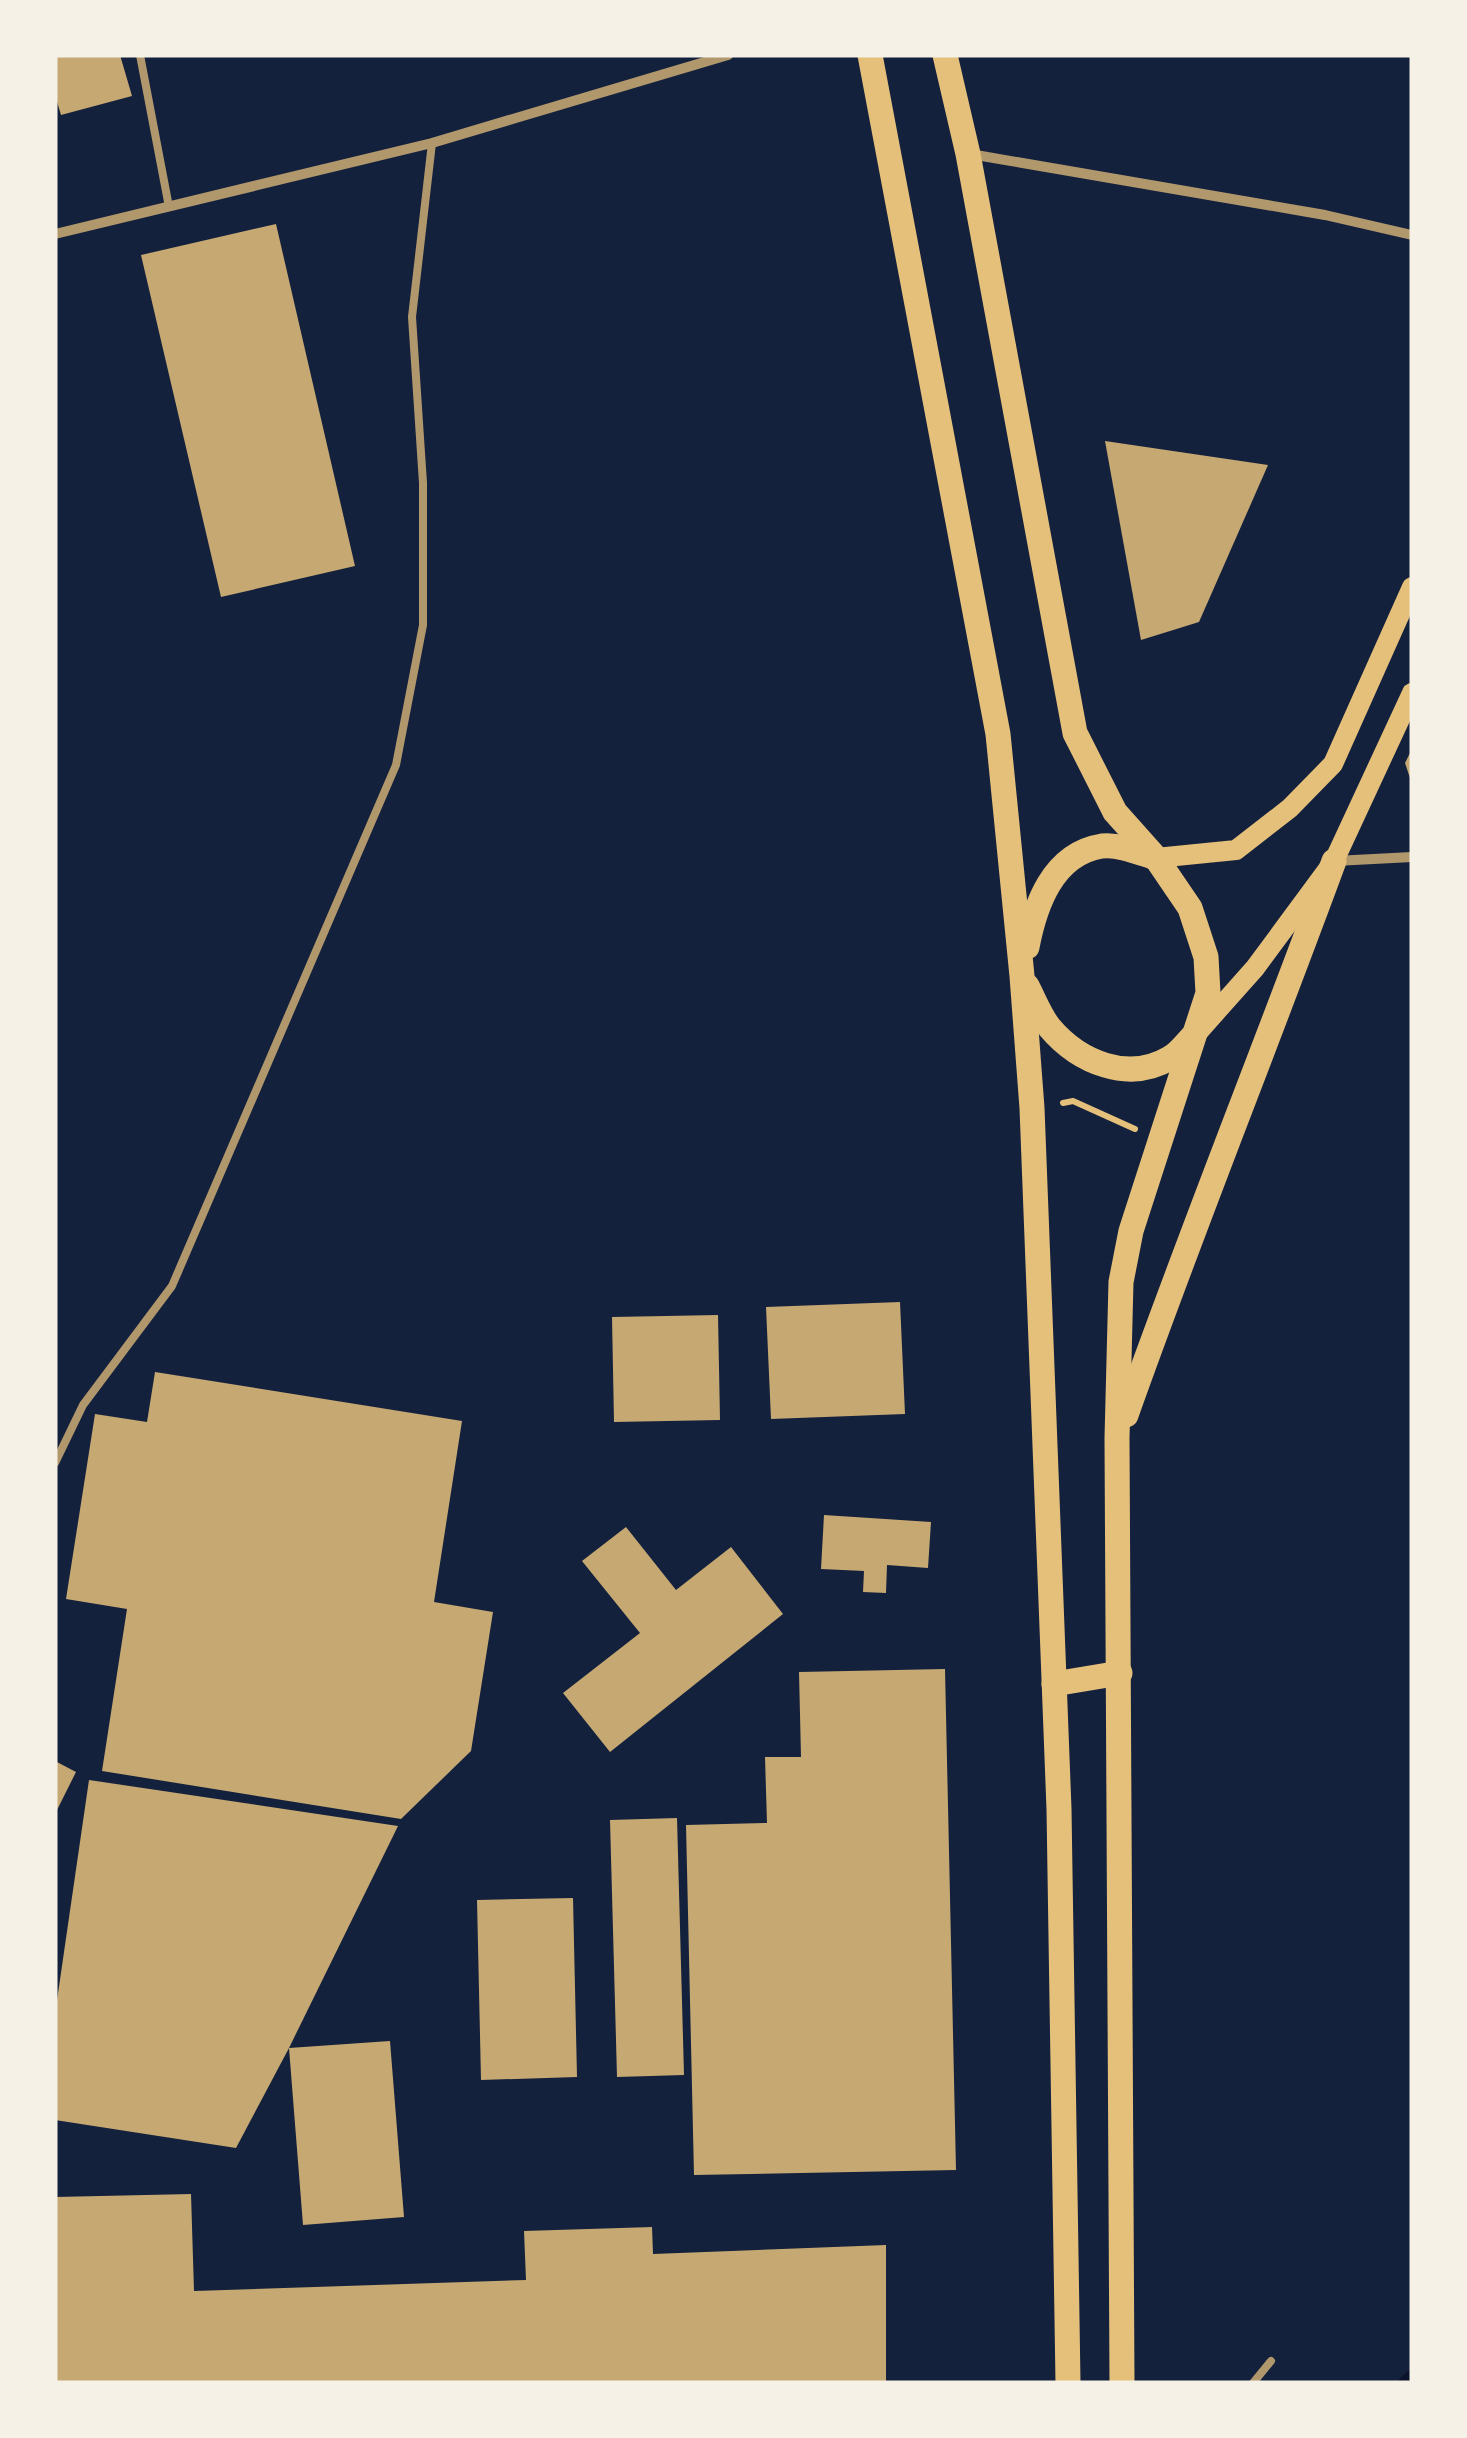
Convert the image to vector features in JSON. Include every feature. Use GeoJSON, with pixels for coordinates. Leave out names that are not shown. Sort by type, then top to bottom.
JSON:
{"type":"FeatureCollection","features":[{"type":"Feature","properties":{"kind":"main road"},"geometry":{"type":"LineString","coordinates":[[870,55],[998,734],[1022,976],[1032,1108],[1059,1809],[1068,2383]]}},
{"type":"Feature","properties":{"kind":"main road"},"geometry":{"type":"LineString","coordinates":[[945,55],[968,154],[1075,733],[1115,812],[1156,858],[1190,908],[1206,957],[1208,993],[1198,1032],[1131,1231],[1121,1282],[1117,1438],[1122,2383]]}},
{"type":"Feature","properties":{"kind":"main road"},"geometry":{"type":"LineString","coordinates":[[1334,861],[1255,968],[1198,1032],[1171,1058],[1150,1066],[1126,1070],[1102,1065],[1075,1052],[1048,1025],[1022,976],[1034,912],[1044,888],[1080,854],[1104,846],[1156,858],[1236,850],[1290,808],[1333,764],[1412,587]]}},
{"type":"Feature","properties":{"kind":"main road"},"geometry":{"type":"LineString","coordinates":[[1117,1438],[1201,1204],[1236,1125],[1334,861],[1412,693]]}},
{"type":"Feature","properties":{"kind":"main road"},"geometry":{"type":"LineString","coordinates":[[1054,1684],[1120,1674]]}},
{"type":"Feature","properties":{"kind":"street"},"geometry":{"type":"LineString","coordinates":[[55,234],[432,143],[728,55]]}},
{"type":"Feature","properties":{"kind":"street"},"geometry":{"type":"LineString","coordinates":[[968,154],[1325,215],[1412,235]]}},
{"type":"Feature","properties":{"kind":"street"},"geometry":{"type":"LineString","coordinates":[[1334,861],[1412,857]]}},
{"type":"Feature","properties":{"kind":"lane"},"geometry":{"type":"LineString","coordinates":[[140,55],[169,207]]}},
{"type":"Feature","properties":{"kind":"lane"},"geometry":{"type":"LineString","coordinates":[[55,1463],[83,1405],[172,1286],[396,765],[423,626],[423,484],[412,317],[432,143]]}},
{"type":"Feature","properties":{"kind":"lane"},"geometry":{"type":"LineString","coordinates":[[1252,2383],[1271,2361]]}},
{"type":"Feature","properties":{"kind":"path"},"geometry":{"type":"LineString","coordinates":[[1032,1108],[1073,1101],[1160,1140]]}},
{"type":"Feature","properties":{"kind":"building"},"geometry":{"type":"Polygon","coordinates":[[[55,55],[120,55],[132,96],[61,115],[55,95],[55,55]]]}},
{"type":"Feature","properties":{"kind":"building"},"geometry":{"type":"Polygon","coordinates":[[[276,224],[355,566],[221,597],[141,255],[276,224]]]}},
{"type":"Feature","properties":{"kind":"building"},"geometry":{"type":"Polygon","coordinates":[[[1105,441],[1268,465],[1199,622],[1141,640],[1105,441]]]}},
{"type":"Feature","properties":{"kind":"building"},"geometry":{"type":"Polygon","coordinates":[[[1412,749],[1412,781],[1411,781],[1405,763],[1412,749]]]}},
{"type":"Feature","properties":{"kind":"building"},"geometry":{"type":"Polygon","coordinates":[[[900,1302],[905,1414],[771,1419],[766,1307],[900,1302]]]}},
{"type":"Feature","properties":{"kind":"building"},"geometry":{"type":"Polygon","coordinates":[[[718,1315],[720,1420],[614,1422],[612,1317],[718,1315]]]}},
{"type":"Feature","properties":{"kind":"building"},"geometry":{"type":"Polygon","coordinates":[[[155,1372],[462,1421],[434,1602],[493,1612],[471,1751],[401,1819],[102,1771],[127,1609],[66,1599],[95,1414],[147,1422],[155,1372]]]}},
{"type":"Feature","properties":{"kind":"building"},"geometry":{"type":"Polygon","coordinates":[[[824,1515],[931,1522],[928,1568],[887,1565],[886,1593],[863,1592],[864,1571],[821,1569],[824,1515]]]}},
{"type":"Feature","properties":{"kind":"building"},"geometry":{"type":"Polygon","coordinates":[[[626,1527],[676,1590],[731,1547],[783,1614],[610,1752],[563,1693],[640,1633],[582,1561],[626,1527]]]}},
{"type":"Feature","properties":{"kind":"building"},"geometry":{"type":"Polygon","coordinates":[[[945,1669],[956,2170],[694,2175],[686,1825],[767,1823],[765,1757],[801,1757],[799,1672],[945,1669]]]}},
{"type":"Feature","properties":{"kind":"building"},"geometry":{"type":"Polygon","coordinates":[[[55,1761],[76,1772],[55,1814],[55,1761]]]}},
{"type":"Feature","properties":{"kind":"building"},"geometry":{"type":"Polygon","coordinates":[[[89,1780],[398,1826],[236,2148],[55,2120],[55,2014],[89,1780]]]}},
{"type":"Feature","properties":{"kind":"building"},"geometry":{"type":"Polygon","coordinates":[[[677,1818],[684,2075],[617,2077],[610,1820],[677,1818]]]}},
{"type":"Feature","properties":{"kind":"building"},"geometry":{"type":"Polygon","coordinates":[[[573,1898],[577,2077],[481,2080],[477,1900],[573,1898]]]}},
{"type":"Feature","properties":{"kind":"building"},"geometry":{"type":"Polygon","coordinates":[[[390,2041],[404,2217],[303,2225],[289,2048],[390,2041]]]}},
{"type":"Feature","properties":{"kind":"building"},"geometry":{"type":"Polygon","coordinates":[[[191,2194],[194,2291],[526,2280],[524,2231],[652,2227],[653,2254],[886,2245],[886,2383],[55,2383],[55,2197],[191,2194]]]}},
{"type":"Feature","properties":{"kind":"waterway"},"geometry":{"type":"LineString","coordinates":[[1403,2383],[1412,2375]]}}]}
